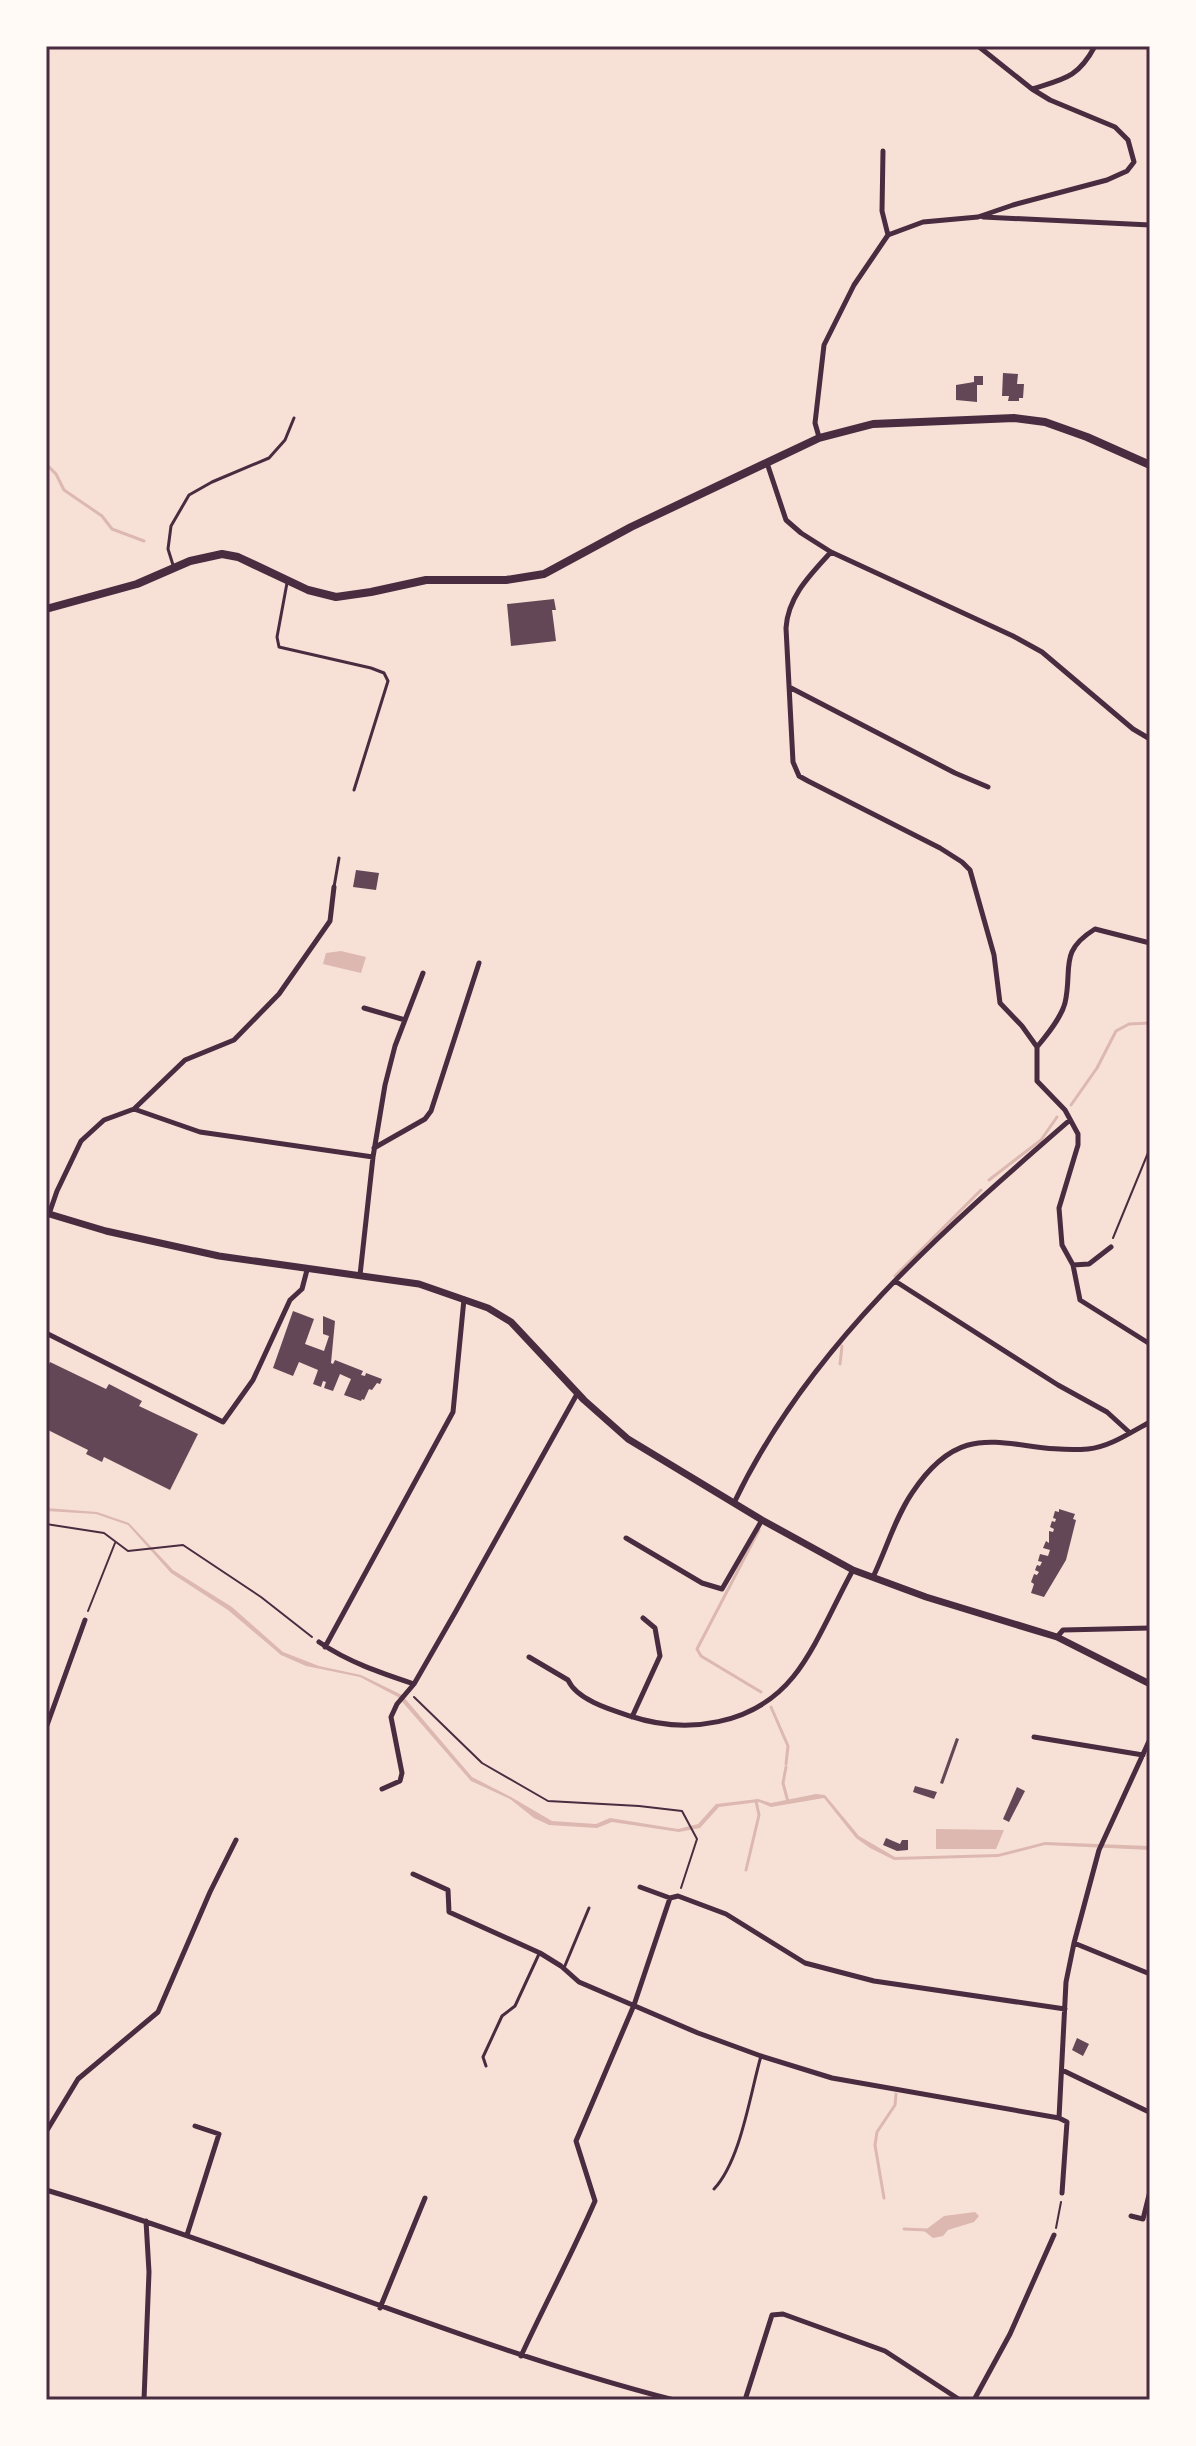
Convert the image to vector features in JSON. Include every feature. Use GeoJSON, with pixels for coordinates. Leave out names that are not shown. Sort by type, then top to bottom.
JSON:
{"type":"FeatureCollection","features":[{"type":"Feature","properties":{"kind":"main road"},"geometry":{"type":"LineString","coordinates":[[46,609],[137,584],[199,559],[222,554],[238,557],[317,593],[344,597],[426,580],[506,580],[544,574],[631,527],[819,438],[873,424],[1014,418],[1045,422],[1150,465]]}},
{"type":"Feature","properties":{"kind":"main road"},"geometry":{"type":"LineString","coordinates":[[48,1214],[106,1231],[219,1256],[419,1284],[464,1298],[511,1322],[578,1393],[638,1447],[762,1520],[853,1570],[1057,1637],[1150,1684]]}},
{"type":"Feature","properties":{"kind":"street"},"geometry":{"type":"LineString","coordinates":[[978,46],[1050,100],[1115,127],[1128,140],[1134,162],[1127,171],[1107,180],[978,217]]}},
{"type":"Feature","properties":{"kind":"street"},"geometry":{"type":"LineString","coordinates":[[1032,89],[1071,77],[1078,72],[1095,46]]}},
{"type":"Feature","properties":{"kind":"street"},"geometry":{"type":"LineString","coordinates":[[883,151],[882,211],[888,235]]}},
{"type":"Feature","properties":{"kind":"street"},"geometry":{"type":"LineString","coordinates":[[819,438],[815,423],[824,345],[854,285],[888,235],[923,222],[978,217],[1150,225]]}},
{"type":"Feature","properties":{"kind":"street"},"geometry":{"type":"LineString","coordinates":[[767,463],[786,520],[801,533],[831,552],[1042,652],[1133,729],[1150,739]]}},
{"type":"Feature","properties":{"kind":"street"},"geometry":{"type":"LineString","coordinates":[[831,552],[799,590],[788,611],[786,628],[793,762],[799,776],[940,848],[970,870],[994,955],[1000,1003],[1037,1047]]}},
{"type":"Feature","properties":{"kind":"street"},"geometry":{"type":"LineString","coordinates":[[791,688],[988,787]]}},
{"type":"Feature","properties":{"kind":"street"},"geometry":{"type":"LineString","coordinates":[[48,1214],[81,1141],[104,1120],[134,1109],[185,1060],[234,1040],[279,994],[330,921],[334,887]]}},
{"type":"Feature","properties":{"kind":"street"},"geometry":{"type":"LineString","coordinates":[[1150,943],[1095,929],[1078,939],[1068,961],[1065,1005],[1037,1047],[1037,1081],[1065,1110],[1078,1134],[1078,1145],[1059,1208],[1062,1245],[1073,1265],[1080,1300],[1150,1344]]}},
{"type":"Feature","properties":{"kind":"street"},"geometry":{"type":"LineString","coordinates":[[374,1148],[425,1119],[431,1111],[479,963]]}},
{"type":"Feature","properties":{"kind":"street"},"geometry":{"type":"LineString","coordinates":[[360,1275],[374,1148],[385,1085],[423,973]]}},
{"type":"Feature","properties":{"kind":"street"},"geometry":{"type":"LineString","coordinates":[[364,1008],[405,1020]]}},
{"type":"Feature","properties":{"kind":"street"},"geometry":{"type":"LineString","coordinates":[[134,1109],[200,1132],[373,1157]]}},
{"type":"Feature","properties":{"kind":"street"},"geometry":{"type":"LineString","coordinates":[[734,1503],[773,1429],[866,1309],[990,1190],[1070,1120]]}},
{"type":"Feature","properties":{"kind":"street"},"geometry":{"type":"LineString","coordinates":[[1073,1265],[1089,1264],[1111,1247]]}},
{"type":"Feature","properties":{"kind":"street"},"geometry":{"type":"LineString","coordinates":[[46,1333],[223,1422],[253,1380],[290,1300],[302,1289],[307,1270]]}},
{"type":"Feature","properties":{"kind":"street"},"geometry":{"type":"LineString","coordinates":[[895,1281],[1058,1385],[1107,1412],[1130,1433]]}},
{"type":"Feature","properties":{"kind":"street"},"geometry":{"type":"LineString","coordinates":[[325,1647],[453,1412],[464,1298]]}},
{"type":"Feature","properties":{"kind":"street"},"geometry":{"type":"LineString","coordinates":[[382,1789],[400,1781],[402,1773],[391,1717],[397,1704],[414,1684],[578,1393]]}},
{"type":"Feature","properties":{"kind":"street"},"geometry":{"type":"LineString","coordinates":[[873,1578],[910,1495],[947,1453],[963,1445],[983,1442],[1090,1449],[1150,1422]]}},
{"type":"Feature","properties":{"kind":"street"},"geometry":{"type":"LineString","coordinates":[[626,1538],[702,1583],[722,1589],[762,1520]]}},
{"type":"Feature","properties":{"kind":"street"},"geometry":{"type":"LineString","coordinates":[[529,1657],[568,1680],[571,1687],[581,1694],[632,1717],[666,1724],[703,1725],[731,1719],[764,1704],[785,1686],[801,1666],[853,1570]]}},
{"type":"Feature","properties":{"kind":"street"},"geometry":{"type":"LineString","coordinates":[[632,1717],[660,1656],[655,1628],[643,1618]]}},
{"type":"Feature","properties":{"kind":"street"},"geometry":{"type":"LineString","coordinates":[[46,1728],[85,1620]]}},
{"type":"Feature","properties":{"kind":"street"},"geometry":{"type":"LineString","coordinates":[[1057,1637],[1063,1630],[1150,1628]]}},
{"type":"Feature","properties":{"kind":"street"},"geometry":{"type":"LineString","coordinates":[[319,1642],[366,1667],[414,1684]]}},
{"type":"Feature","properties":{"kind":"street"},"geometry":{"type":"LineString","coordinates":[[1034,1737],[1143,1755]]}},
{"type":"Feature","properties":{"kind":"street"},"geometry":{"type":"LineString","coordinates":[[1059,2118],[1066,1982],[1074,1943],[1099,1850],[1150,1739]]}},
{"type":"Feature","properties":{"kind":"street"},"geometry":{"type":"LineString","coordinates":[[46,2132],[78,2079],[158,2012],[213,1884],[236,1840]]}},
{"type":"Feature","properties":{"kind":"street"},"geometry":{"type":"LineString","coordinates":[[413,1874],[448,1890],[449,1912],[540,1953],[579,1982],[698,2033],[832,2078],[1059,2118],[1067,2122],[1062,2193]]}},
{"type":"Feature","properties":{"kind":"street"},"geometry":{"type":"LineString","coordinates":[[640,1887],[670,1898],[678,1896],[726,1914],[805,1963],[874,1981],[1065,2009]]}},
{"type":"Feature","properties":{"kind":"street"},"geometry":{"type":"LineString","coordinates":[[521,2356],[595,2201],[576,2141],[634,2005],[670,1898]]}},
{"type":"Feature","properties":{"kind":"street"},"geometry":{"type":"LineString","coordinates":[[1074,1943],[1150,1974]]}},
{"type":"Feature","properties":{"kind":"street"},"geometry":{"type":"LineString","coordinates":[[1062,2070],[1149,2112]]}},
{"type":"Feature","properties":{"kind":"street"},"geometry":{"type":"LineString","coordinates":[[187,2235],[219,2134],[195,2126]]}},
{"type":"Feature","properties":{"kind":"street"},"geometry":{"type":"LineString","coordinates":[[46,2190],[187,2235],[380,2308],[521,2356],[674,2400]]}},
{"type":"Feature","properties":{"kind":"street"},"geometry":{"type":"LineString","coordinates":[[1131,2216],[1143,2219],[1150,2191]]}},
{"type":"Feature","properties":{"kind":"street"},"geometry":{"type":"LineString","coordinates":[[380,2308],[425,2198]]}},
{"type":"Feature","properties":{"kind":"street"},"geometry":{"type":"LineString","coordinates":[[144,2400],[149,2272],[146,2221]]}},
{"type":"Feature","properties":{"kind":"street"},"geometry":{"type":"LineString","coordinates":[[974,2400],[1010,2334],[1054,2235]]}},
{"type":"Feature","properties":{"kind":"street"},"geometry":{"type":"LineString","coordinates":[[745,2400],[772,2315],[783,2314],[885,2351],[960,2400]]}},
{"type":"Feature","properties":{"kind":"lane"},"geometry":{"type":"LineString","coordinates":[[174,569],[168,549],[171,526],[189,495],[269,458],[285,440],[294,418]]}},
{"type":"Feature","properties":{"kind":"lane"},"geometry":{"type":"LineString","coordinates":[[287,580],[277,637],[279,647],[371,668],[384,673],[388,681],[354,790]]}},
{"type":"Feature","properties":{"kind":"lane"},"geometry":{"type":"LineString","coordinates":[[334,887],[339,858]]}},
{"type":"Feature","properties":{"kind":"lane"},"geometry":{"type":"LineString","coordinates":[[564,1968],[589,1908]]}},
{"type":"Feature","properties":{"kind":"lane"},"geometry":{"type":"LineString","coordinates":[[486,2066],[483,2057],[502,2016],[515,2006],[540,1953]]}},
{"type":"Feature","properties":{"kind":"lane"},"geometry":{"type":"LineString","coordinates":[[714,2189],[724,2178],[736,2145],[761,2056]]}},
{"type":"Feature","properties":{"kind":"path"},"geometry":{"type":"LineString","coordinates":[[1111,1247],[1150,1148]]}},
{"type":"Feature","properties":{"kind":"path"},"geometry":{"type":"LineString","coordinates":[[46,1524],[104,1533],[128,1551],[183,1545],[261,1597],[319,1642]]}},
{"type":"Feature","properties":{"kind":"path"},"geometry":{"type":"LineString","coordinates":[[88,1612],[115,1542]]}},
{"type":"Feature","properties":{"kind":"path"},"geometry":{"type":"LineString","coordinates":[[407,1694],[449,1730],[472,1756],[548,1801],[682,1811],[697,1839],[678,1896]]}},
{"type":"Feature","properties":{"kind":"path"},"geometry":{"type":"LineString","coordinates":[[1054,2235],[1062,2193]]}},
{"type":"Feature","properties":{"kind":"shaded area"},"geometry":{"type":"Polygon","coordinates":[[[341,951],[366,957],[361,973],[323,964],[326,953],[341,951]]]}},
{"type":"Feature","properties":{"kind":"shaded area"},"geometry":{"type":"Polygon","coordinates":[[[46,1508],[97,1512],[129,1523],[173,1570],[232,1607],[283,1652],[319,1666],[361,1675],[402,1695],[472,1777],[552,1821],[596,1824],[610,1818],[678,1829],[698,1824],[716,1804],[758,1799],[771,1803],[816,1794],[825,1795],[859,1836],[895,1857],[998,1854],[1045,1842],[1150,1846],[1150,1850],[1045,1845],[998,1857],[894,1860],[856,1838],[824,1798],[771,1807],[759,1802],[719,1807],[700,1828],[679,1832],[612,1822],[597,1828],[549,1825],[534,1818],[510,1799],[471,1781],[398,1697],[360,1677],[306,1666],[281,1655],[228,1610],[171,1573],[128,1525],[96,1514],[46,1511],[46,1508]]]}},
{"type":"Feature","properties":{"kind":"shaded area"},"geometry":{"type":"Polygon","coordinates":[[[936,1829],[1004,1830],[996,1849],[936,1849],[936,1829]]]}},
{"type":"Feature","properties":{"kind":"shaded area"},"geometry":{"type":"Polygon","coordinates":[[[975,2212],[979,2216],[974,2222],[948,2230],[943,2236],[933,2238],[924,2231],[944,2216],[975,2212]]]}},
{"type":"Feature","properties":{"kind":"building"},"geometry":{"type":"Polygon","coordinates":[[[1003,373],[1018,374],[1017,384],[1024,384],[1023,398],[1019,401],[1008,401],[1009,396],[1002,396],[1003,373]]]}},
{"type":"Feature","properties":{"kind":"building"},"geometry":{"type":"Polygon","coordinates":[[[974,376],[983,376],[983,385],[977,385],[977,402],[956,400],[956,385],[974,382],[974,376]]]}},
{"type":"Feature","properties":{"kind":"building"},"geometry":{"type":"Polygon","coordinates":[[[554,599],[556,610],[552,610],[556,641],[511,646],[507,604],[554,599]]]}},
{"type":"Feature","properties":{"kind":"building"},"geometry":{"type":"Polygon","coordinates":[[[356,870],[379,873],[376,890],[353,887],[356,870]]]}},
{"type":"Feature","properties":{"kind":"building"},"geometry":{"type":"Polygon","coordinates":[[[293,1311],[314,1319],[305,1344],[324,1351],[329,1336],[323,1334],[323,1316],[335,1321],[331,1363],[335,1360],[363,1371],[361,1375],[365,1376],[366,1373],[382,1379],[380,1384],[369,1389],[364,1400],[344,1395],[351,1379],[340,1374],[333,1391],[324,1388],[326,1382],[323,1381],[321,1387],[313,1384],[318,1370],[299,1362],[293,1376],[273,1368],[293,1311]]]}},
{"type":"Feature","properties":{"kind":"building"},"geometry":{"type":"Polygon","coordinates":[[[50,1362],[106,1389],[109,1384],[142,1401],[139,1406],[198,1434],[170,1490],[104,1457],[102,1462],[86,1454],[88,1450],[46,1429],[46,1371],[50,1362]]]}},
{"type":"Feature","properties":{"kind":"building"},"geometry":{"type":"Polygon","coordinates":[[[1059,1509],[1075,1514],[1073,1519],[1076,1520],[1066,1560],[1044,1597],[1031,1593],[1034,1584],[1031,1582],[1034,1574],[1039,1572],[1035,1570],[1042,1562],[1038,1561],[1040,1554],[1048,1556],[1050,1550],[1043,1548],[1046,1541],[1049,1543],[1049,1531],[1053,1532],[1054,1529],[1050,1527],[1056,1519],[1053,1518],[1055,1511],[1059,1512],[1059,1509]]]}},
{"type":"Feature","properties":{"kind":"building"},"geometry":{"type":"Polygon","coordinates":[[[956,1738],[959,1739],[943,1784],[940,1783],[956,1738]]]}},
{"type":"Feature","properties":{"kind":"building"},"geometry":{"type":"Polygon","coordinates":[[[915,1786],[937,1792],[934,1799],[913,1792],[915,1786]]]}},
{"type":"Feature","properties":{"kind":"building"},"geometry":{"type":"Polygon","coordinates":[[[1017,1787],[1025,1791],[1009,1822],[1003,1819],[1017,1787]]]}},
{"type":"Feature","properties":{"kind":"building"},"geometry":{"type":"Polygon","coordinates":[[[886,1838],[900,1844],[902,1840],[908,1840],[908,1850],[897,1851],[883,1845],[886,1838]]]}},
{"type":"Feature","properties":{"kind":"building"},"geometry":{"type":"Polygon","coordinates":[[[1077,2038],[1089,2044],[1083,2056],[1072,2050],[1077,2038]]]}},
{"type":"Feature","properties":{"kind":"waterway"},"geometry":{"type":"LineString","coordinates":[[46,464],[56,474],[64,490],[102,516],[112,529],[144,541]]}},
{"type":"Feature","properties":{"kind":"waterway"},"geometry":{"type":"LineString","coordinates":[[1071,1105],[1097,1068],[1116,1031],[1129,1024],[1150,1023]]}},
{"type":"Feature","properties":{"kind":"waterway"},"geometry":{"type":"LineString","coordinates":[[989,1180],[1041,1140],[1057,1117]]}},
{"type":"Feature","properties":{"kind":"waterway"},"geometry":{"type":"LineString","coordinates":[[895,1276],[981,1190]]}},
{"type":"Feature","properties":{"kind":"waterway"},"geometry":{"type":"LineString","coordinates":[[840,1364],[842,1346]]}},
{"type":"Feature","properties":{"kind":"waterway"},"geometry":{"type":"LineString","coordinates":[[759,1530],[697,1649],[701,1656],[761,1692]]}},
{"type":"Feature","properties":{"kind":"waterway"},"geometry":{"type":"LineString","coordinates":[[771,1707],[788,1746],[786,1764]]}},
{"type":"Feature","properties":{"kind":"waterway"},"geometry":{"type":"LineString","coordinates":[[786,1767],[783,1783],[788,1802]]}},
{"type":"Feature","properties":{"kind":"waterway"},"geometry":{"type":"LineString","coordinates":[[746,1870],[759,1815],[756,1801]]}},
{"type":"Feature","properties":{"kind":"waterway"},"geometry":{"type":"LineString","coordinates":[[884,2198],[875,2145],[877,2132],[895,2105],[896,2094]]}},
{"type":"Feature","properties":{"kind":"waterway"},"geometry":{"type":"LineString","coordinates":[[904,2229],[927,2230]]}}]}
